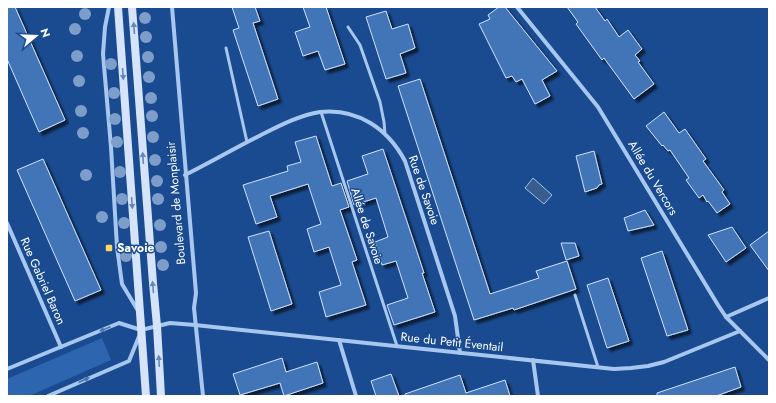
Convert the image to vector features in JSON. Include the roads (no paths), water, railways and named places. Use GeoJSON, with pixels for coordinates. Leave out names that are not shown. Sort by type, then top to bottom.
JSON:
{"type":"FeatureCollection","features":[{"type":"Feature","properties":{"kind":"main road"},"geometry":{"type":"LineString","coordinates":[[118,7],[146,396]]}},
{"type":"Feature","properties":{"kind":"main road"},"geometry":{"type":"LineString","coordinates":[[132,7],[157,326],[161,396]]}},
{"type":"Feature","properties":{"kind":"street"},"geometry":{"type":"LineString","coordinates":[[109,7],[105,27],[103,54],[111,147],[117,247],[122,284],[140,313]]}},
{"type":"Feature","properties":{"kind":"street","name":"Boulevard de Monplaisir"},"geometry":{"type":"LineString","coordinates":[[172,7],[196,293],[194,308],[195,325],[203,396]]}},
{"type":"Feature","properties":{"kind":"street","name":"Allée du Vercors"},"geometry":{"type":"LineString","coordinates":[[517,7],[598,106],[713,298],[726,316],[769,360]]}},
{"type":"Feature","properties":{"kind":"street","name":"Rue de Savoie"},"geometry":{"type":"LineString","coordinates":[[185,175],[277,127],[307,115],[321,112],[343,113],[367,121],[385,134],[399,151],[404,161],[455,316],[460,353]]}},
{"type":"Feature","properties":{"kind":"street","name":"Rue Gabriel Baron"},"geometry":{"type":"LineString","coordinates":[[7,223],[61,347]]}},
{"type":"Feature","properties":{"kind":"street"},"geometry":{"type":"LineString","coordinates":[[726,316],[769,298]]}},
{"type":"Feature","properties":{"kind":"street"},"geometry":{"type":"LineString","coordinates":[[7,369],[119,323],[141,330],[129,361],[54,395],[48,396]]}},
{"type":"Feature","properties":{"kind":"street","name":"Rue du Petit Éventail"},"geometry":{"type":"LineString","coordinates":[[141,330],[170,323],[195,325],[614,369],[648,366],[664,362],[740,331]]}},
{"type":"Feature","properties":{"kind":"street"},"geometry":{"type":"LineString","coordinates":[[339,340],[356,396]]}},
{"type":"Feature","properties":{"kind":"street"},"geometry":{"type":"LineString","coordinates":[[534,360],[538,396]]}},
{"type":"Feature","properties":{"kind":"lane"},"geometry":{"type":"LineString","coordinates":[[348,27],[360,45],[380,102],[385,134]]}},
{"type":"Feature","properties":{"kind":"lane"},"geometry":{"type":"LineString","coordinates":[[226,48],[247,142]]}},
{"type":"Feature","properties":{"kind":"lane","name":"Allée de Savoie"},"geometry":{"type":"LineString","coordinates":[[321,112],[397,346]]}},
{"type":"Feature","properties":{"kind":"lane"},"geometry":{"type":"LineString","coordinates":[[575,296],[598,367]]}},
{"type":"Feature","properties":{"kind":"place","name":"Savoie"},"geometry":{"type":"Point","coordinates":[109,248]}}]}
